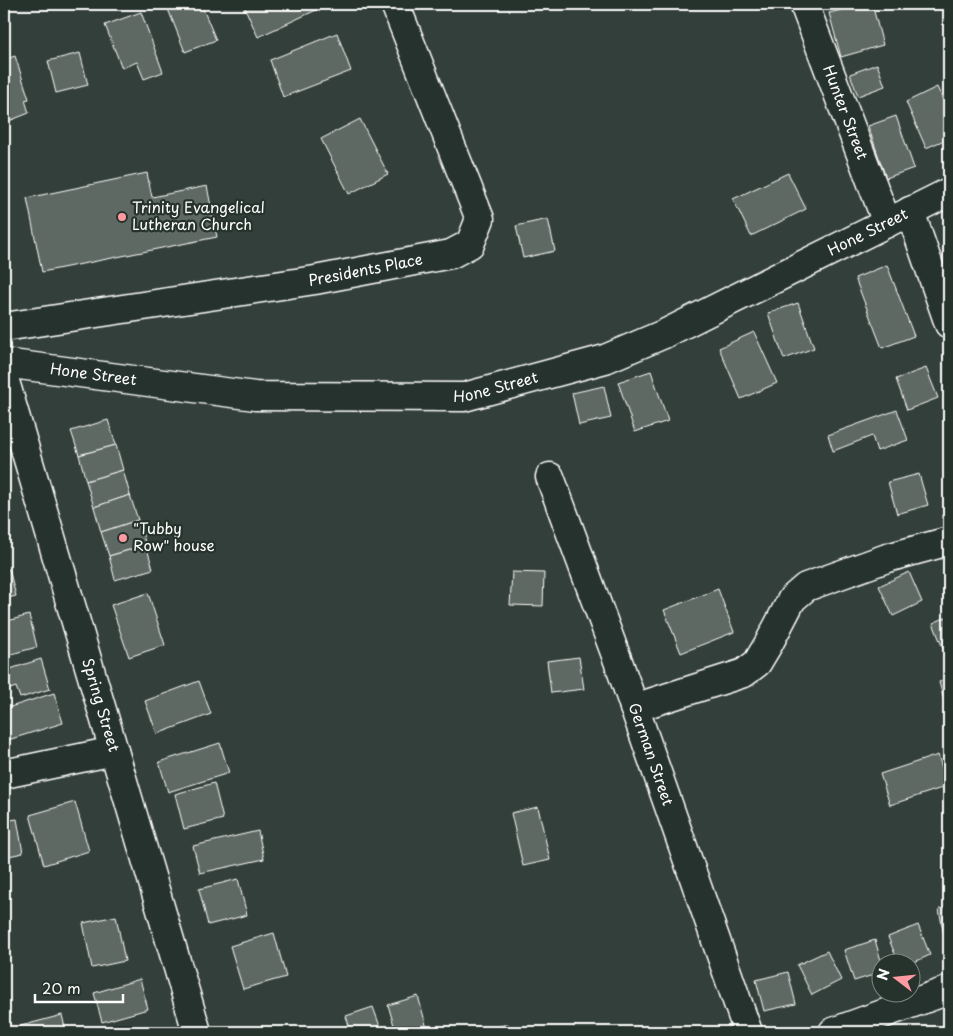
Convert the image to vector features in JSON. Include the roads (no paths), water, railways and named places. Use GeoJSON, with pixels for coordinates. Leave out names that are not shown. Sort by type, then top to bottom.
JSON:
{"type":"FeatureCollection","features":[{"type":"Feature","properties":{"kind":"street","name":"Presidents Place"},"geometry":{"type":"LineString","coordinates":[[4,328],[315,280],[451,254],[470,244],[480,219],[395,4]]}},
{"type":"Feature","properties":{"kind":"street","name":"Hunter Street"},"geometry":{"type":"LineString","coordinates":[[804,4],[898,217],[949,324]]}},
{"type":"Feature","properties":{"kind":"street","name":"Hone Street"},"geometry":{"type":"LineString","coordinates":[[4,363],[255,396],[464,397],[605,359],[664,334],[949,192]]}},
{"type":"Feature","properties":{"kind":"street","name":"Spring Street"},"geometry":{"type":"LineString","coordinates":[[4,378],[197,1032]]}},
{"type":"Feature","properties":{"kind":"street","name":"German Street"},"geometry":{"type":"LineString","coordinates":[[550,477],[748,1032]]}},
{"type":"Feature","properties":{"kind":"street"},"geometry":{"type":"LineString","coordinates":[[634,708],[744,673],[757,662],[770,643],[792,599],[806,587],[887,558],[949,541]]}},
{"type":"Feature","properties":{"kind":"street"},"geometry":{"type":"LineString","coordinates":[[4,774],[114,751]]}},
{"type":"Feature","properties":{"kind":"street"},"geometry":{"type":"LineString","coordinates":[[833,1032],[949,990]]}},
{"type":"Feature","properties":{"kind":"place","name":"Trinity Evangelical Lutheran Church"},"geometry":{"type":"Point","coordinates":[122,217]}},
{"type":"Feature","properties":{"kind":"place","name":"\"Tubby Row\" house"},"geometry":{"type":"Point","coordinates":[123,538]}}]}
